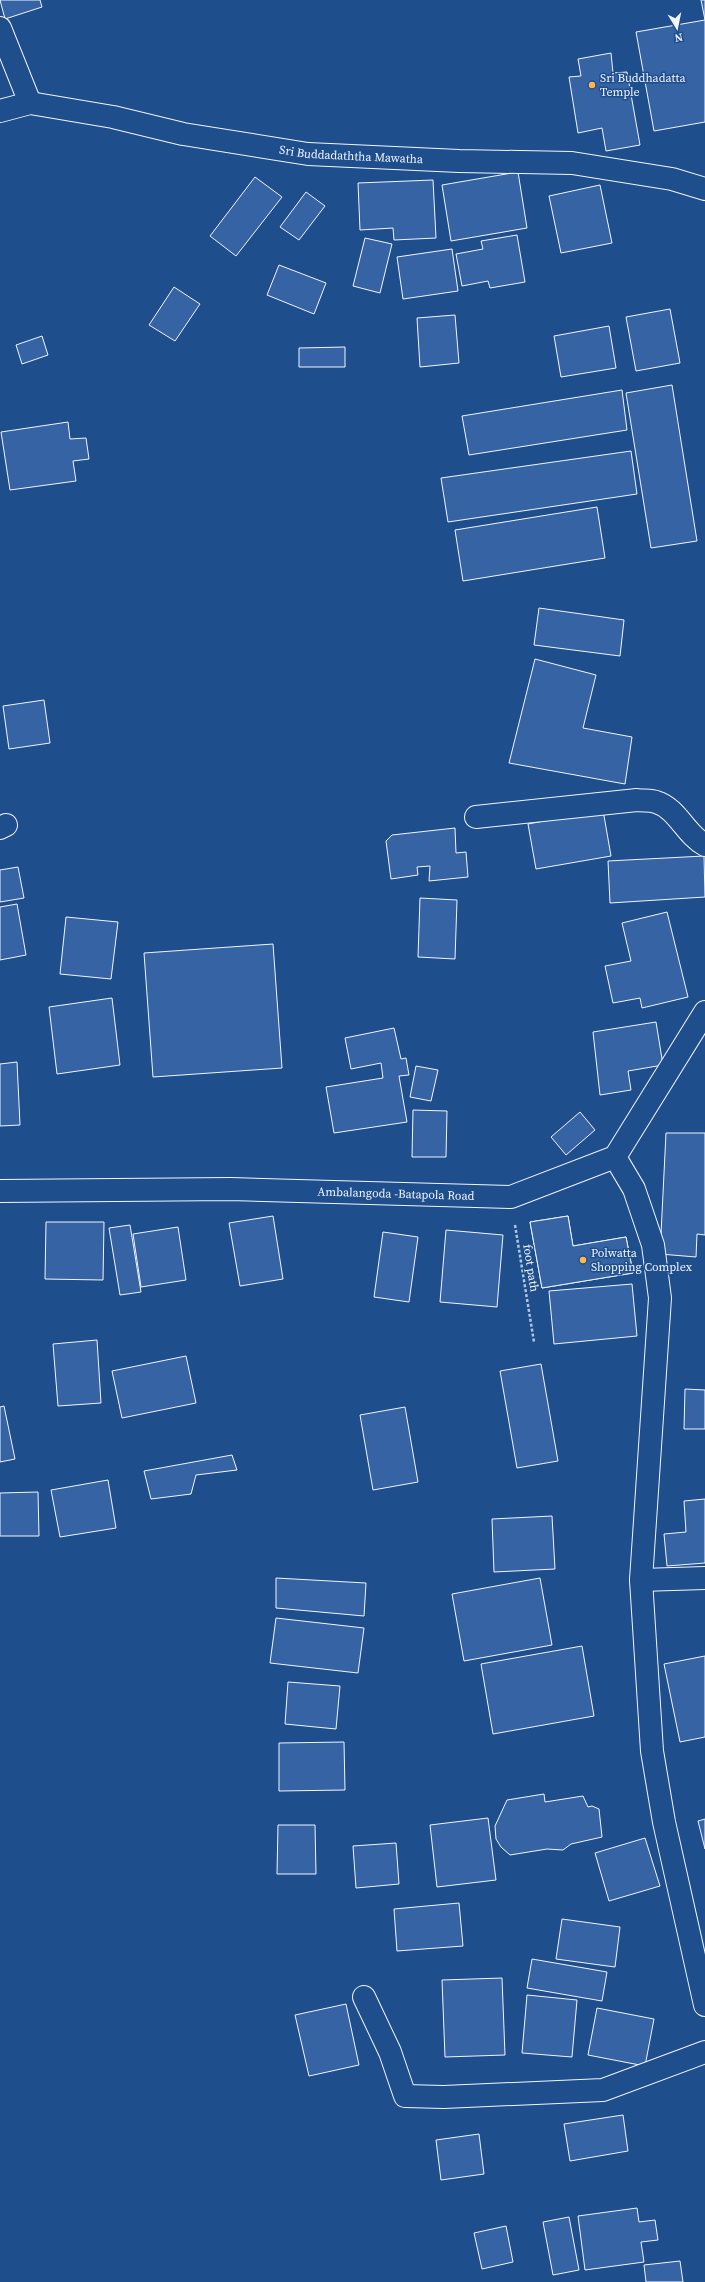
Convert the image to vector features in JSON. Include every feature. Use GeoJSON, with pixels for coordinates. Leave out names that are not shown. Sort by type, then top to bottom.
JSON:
{"type":"FeatureCollection","features":[{"type":"Feature","properties":{"kind":"street"},"geometry":{"type":"LineString","coordinates":[[0,28],[30,103]]}},
{"type":"Feature","properties":{"kind":"street","name":"Sri Buddadaththa Mawatha"},"geometry":{"type":"LineString","coordinates":[[0,111],[30,103],[113,117],[183,134],[308,154],[459,161],[572,163],[672,179],[705,189]]}},
{"type":"Feature","properties":{"kind":"street"},"geometry":{"type":"LineString","coordinates":[[476,817],[638,800],[656,802],[668,807],[693,836],[705,845]]}},
{"type":"Feature","properties":{"kind":"street"},"geometry":{"type":"LineString","coordinates":[[705,1012],[615,1157],[634,1189],[653,1245],[660,1298],[641,1580],[652,1751],[668,1837],[705,2005]]}},
{"type":"Feature","properties":{"kind":"street","name":"Ambalangoda -Batapola Road"},"geometry":{"type":"LineString","coordinates":[[0,1191],[231,1189],[511,1197],[615,1157]]}},
{"type":"Feature","properties":{"kind":"street"},"geometry":{"type":"LineString","coordinates":[[641,1580],[705,1578]]}},
{"type":"Feature","properties":{"kind":"street"},"geometry":{"type":"LineString","coordinates":[[364,1997],[390,2052],[404,2096],[451,2097],[603,2090],[705,2052]]}},
{"type":"Feature","properties":{"kind":"path","name":"foot path"},"geometry":{"type":"LineString","coordinates":[[511,1197],[534,1342]]}},
{"type":"Feature","properties":{"kind":"building"},"geometry":{"type":"Polygon","coordinates":[[[0,0],[40,0],[42,7],[5,19],[0,0]]]}},
{"type":"Feature","properties":{"kind":"building"},"geometry":{"type":"Polygon","coordinates":[[[701,0],[705,0],[705,20],[701,0]]]}},
{"type":"Feature","properties":{"kind":"building"},"geometry":{"type":"Polygon","coordinates":[[[705,20],[705,122],[654,131],[636,32],[705,20]]]}},
{"type":"Feature","properties":{"kind":"building"},"geometry":{"type":"Polygon","coordinates":[[[611,53],[613,73],[627,72],[640,145],[606,151],[602,128],[578,133],[569,77],[581,76],[578,59],[611,53]]]}},
{"type":"Feature","properties":{"kind":"building"},"geometry":{"type":"Polygon","coordinates":[[[518,172],[527,228],[451,241],[442,185],[518,172]]]}},
{"type":"Feature","properties":{"kind":"building"},"geometry":{"type":"Polygon","coordinates":[[[255,177],[282,197],[236,256],[210,236],[255,177]]]}},
{"type":"Feature","properties":{"kind":"building"},"geometry":{"type":"Polygon","coordinates":[[[433,180],[436,238],[394,240],[393,228],[360,230],[358,183],[433,180]]]}},
{"type":"Feature","properties":{"kind":"building"},"geometry":{"type":"Polygon","coordinates":[[[600,185],[612,243],[561,253],[549,196],[600,185]]]}},
{"type":"Feature","properties":{"kind":"building"},"geometry":{"type":"Polygon","coordinates":[[[306,192],[325,206],[299,240],[280,227],[306,192]]]}},
{"type":"Feature","properties":{"kind":"building"},"geometry":{"type":"Polygon","coordinates":[[[517,235],[525,282],[490,288],[488,281],[462,286],[456,254],[483,249],[481,241],[517,235]]]}},
{"type":"Feature","properties":{"kind":"building"},"geometry":{"type":"Polygon","coordinates":[[[365,238],[392,244],[380,293],[353,286],[365,238]]]}},
{"type":"Feature","properties":{"kind":"building"},"geometry":{"type":"Polygon","coordinates":[[[452,249],[458,291],[403,299],[397,257],[452,249]]]}},
{"type":"Feature","properties":{"kind":"building"},"geometry":{"type":"Polygon","coordinates":[[[279,265],[326,283],[314,314],[267,295],[279,265]]]}},
{"type":"Feature","properties":{"kind":"building"},"geometry":{"type":"Polygon","coordinates":[[[174,287],[200,304],[175,341],[149,325],[174,287]]]}},
{"type":"Feature","properties":{"kind":"building"},"geometry":{"type":"Polygon","coordinates":[[[670,309],[680,363],[636,371],[626,317],[670,309]]]}},
{"type":"Feature","properties":{"kind":"building"},"geometry":{"type":"Polygon","coordinates":[[[455,315],[459,363],[420,367],[417,318],[455,315]]]}},
{"type":"Feature","properties":{"kind":"building"},"geometry":{"type":"Polygon","coordinates":[[[609,326],[616,368],[561,377],[554,336],[609,326]]]}},
{"type":"Feature","properties":{"kind":"building"},"geometry":{"type":"Polygon","coordinates":[[[42,336],[48,355],[22,364],[16,345],[42,336]]]}},
{"type":"Feature","properties":{"kind":"building"},"geometry":{"type":"Polygon","coordinates":[[[345,347],[345,367],[299,367],[299,348],[345,347]]]}},
{"type":"Feature","properties":{"kind":"building"},"geometry":{"type":"Polygon","coordinates":[[[672,385],[697,541],[651,548],[626,393],[672,385]]]}},
{"type":"Feature","properties":{"kind":"building"},"geometry":{"type":"Polygon","coordinates":[[[622,390],[627,430],[469,455],[462,416],[622,390]]]}},
{"type":"Feature","properties":{"kind":"building"},"geometry":{"type":"Polygon","coordinates":[[[68,422],[70,439],[86,438],[89,459],[73,461],[76,481],[10,490],[1,432],[68,422]]]}},
{"type":"Feature","properties":{"kind":"building"},"geometry":{"type":"Polygon","coordinates":[[[631,451],[637,494],[448,522],[441,478],[631,451]]]}},
{"type":"Feature","properties":{"kind":"building"},"geometry":{"type":"Polygon","coordinates":[[[597,507],[605,558],[463,581],[455,530],[597,507]]]}},
{"type":"Feature","properties":{"kind":"building"},"geometry":{"type":"Polygon","coordinates":[[[539,608],[624,620],[620,656],[534,645],[539,608]]]}},
{"type":"Feature","properties":{"kind":"building"},"geometry":{"type":"Polygon","coordinates":[[[535,659],[596,675],[583,728],[632,737],[625,784],[509,763],[535,659]]]}},
{"type":"Feature","properties":{"kind":"building"},"geometry":{"type":"Polygon","coordinates":[[[44,700],[50,743],[9,749],[3,706],[44,700]]]}},
{"type":"Feature","properties":{"kind":"building"},"geometry":{"type":"Polygon","coordinates":[[[603,810],[611,856],[536,869],[528,824],[603,810]]]}},
{"type":"Feature","properties":{"kind":"building"},"geometry":{"type":"Polygon","coordinates":[[[455,828],[456,853],[466,852],[468,877],[429,881],[430,866],[417,867],[418,875],[391,879],[386,841],[392,835],[455,828]]]}},
{"type":"Feature","properties":{"kind":"building"},"geometry":{"type":"Polygon","coordinates":[[[704,856],[705,897],[610,903],[608,861],[704,856]]]}},
{"type":"Feature","properties":{"kind":"building"},"geometry":{"type":"Polygon","coordinates":[[[18,867],[24,898],[0,902],[0,870],[18,867]]]}},
{"type":"Feature","properties":{"kind":"building"},"geometry":{"type":"Polygon","coordinates":[[[420,898],[457,900],[455,959],[418,957],[420,898]]]}},
{"type":"Feature","properties":{"kind":"building"},"geometry":{"type":"Polygon","coordinates":[[[17,904],[26,955],[0,960],[0,907],[17,904]]]}},
{"type":"Feature","properties":{"kind":"building"},"geometry":{"type":"Polygon","coordinates":[[[667,912],[688,997],[642,1008],[640,998],[613,1003],[605,966],[631,961],[622,923],[667,912]]]}},
{"type":"Feature","properties":{"kind":"building"},"geometry":{"type":"Polygon","coordinates":[[[66,917],[118,922],[111,979],[60,974],[66,917]]]}},
{"type":"Feature","properties":{"kind":"building"},"geometry":{"type":"Polygon","coordinates":[[[273,944],[282,1068],[153,1077],[144,953],[273,944]]]}},
{"type":"Feature","properties":{"kind":"building"},"geometry":{"type":"Polygon","coordinates":[[[112,998],[120,1065],[57,1074],[49,1007],[112,998]]]}},
{"type":"Feature","properties":{"kind":"building"},"geometry":{"type":"Polygon","coordinates":[[[656,1022],[663,1065],[628,1071],[631,1090],[600,1095],[593,1032],[656,1022]]]}},
{"type":"Feature","properties":{"kind":"building"},"geometry":{"type":"Polygon","coordinates":[[[394,1028],[401,1059],[406,1058],[409,1075],[399,1076],[407,1122],[334,1133],[326,1087],[383,1078],[381,1063],[351,1069],[345,1038],[394,1028]]]}},
{"type":"Feature","properties":{"kind":"building"},"geometry":{"type":"Polygon","coordinates":[[[17,1062],[20,1125],[0,1126],[0,1064],[17,1062]]]}},
{"type":"Feature","properties":{"kind":"building"},"geometry":{"type":"Polygon","coordinates":[[[416,1066],[438,1070],[431,1101],[410,1097],[416,1066]]]}},
{"type":"Feature","properties":{"kind":"building"},"geometry":{"type":"Polygon","coordinates":[[[413,1110],[447,1111],[446,1157],[412,1157],[413,1110]]]}},
{"type":"Feature","properties":{"kind":"building"},"geometry":{"type":"Polygon","coordinates":[[[580,1112],[595,1130],[566,1155],[551,1137],[580,1112]]]}},
{"type":"Feature","properties":{"kind":"building"},"geometry":{"type":"Polygon","coordinates":[[[666,1133],[705,1133],[705,1235],[697,1234],[696,1257],[660,1254],[666,1133]]]}},
{"type":"Feature","properties":{"kind":"building"},"geometry":{"type":"Polygon","coordinates":[[[273,1216],[283,1279],[240,1286],[229,1223],[273,1216]]]}},
{"type":"Feature","properties":{"kind":"building","name":"Polwatta Shopping Complex"},"geometry":{"type":"Polygon","coordinates":[[[568,1216],[573,1246],[626,1237],[633,1273],[542,1288],[530,1222],[568,1216]]]}},
{"type":"Feature","properties":{"kind":"building","name":"Polwatta Shopping Complex"},"geometry":{"type":"Polygon","coordinates":[[[568,1216],[573,1246],[626,1237],[633,1273],[542,1288],[530,1222],[568,1216]]]}},
{"type":"Feature","properties":{"kind":"building"},"geometry":{"type":"Polygon","coordinates":[[[46,1222],[104,1222],[103,1280],[45,1279],[46,1222]]]}},
{"type":"Feature","properties":{"kind":"building"},"geometry":{"type":"Polygon","coordinates":[[[130,1225],[141,1292],[120,1295],[109,1228],[130,1225]]]}},
{"type":"Feature","properties":{"kind":"building"},"geometry":{"type":"Polygon","coordinates":[[[178,1227],[186,1280],[141,1287],[133,1234],[178,1227]]]}},
{"type":"Feature","properties":{"kind":"building"},"geometry":{"type":"Polygon","coordinates":[[[446,1230],[503,1235],[497,1307],[440,1302],[446,1230]]]}},
{"type":"Feature","properties":{"kind":"building"},"geometry":{"type":"Polygon","coordinates":[[[383,1232],[418,1237],[409,1302],[374,1297],[383,1232]]]}},
{"type":"Feature","properties":{"kind":"building"},"geometry":{"type":"Polygon","coordinates":[[[632,1284],[637,1336],[554,1344],[549,1291],[632,1284]]]}},
{"type":"Feature","properties":{"kind":"building"},"geometry":{"type":"Polygon","coordinates":[[[97,1340],[101,1403],[58,1406],[53,1344],[97,1340]]]}},
{"type":"Feature","properties":{"kind":"building"},"geometry":{"type":"Polygon","coordinates":[[[186,1356],[196,1403],[122,1418],[112,1371],[186,1356]]]}},
{"type":"Feature","properties":{"kind":"building"},"geometry":{"type":"Polygon","coordinates":[[[541,1364],[558,1461],[517,1468],[500,1371],[541,1364]]]}},
{"type":"Feature","properties":{"kind":"building"},"geometry":{"type":"Polygon","coordinates":[[[685,1389],[705,1390],[705,1429],[684,1429],[685,1389]]]}},
{"type":"Feature","properties":{"kind":"building"},"geometry":{"type":"Polygon","coordinates":[[[4,1406],[15,1459],[0,1462],[0,1407],[4,1406]]]}},
{"type":"Feature","properties":{"kind":"building"},"geometry":{"type":"Polygon","coordinates":[[[405,1407],[418,1482],[373,1490],[360,1415],[405,1407]]]}},
{"type":"Feature","properties":{"kind":"building"},"geometry":{"type":"Polygon","coordinates":[[[232,1455],[237,1470],[196,1475],[191,1494],[151,1499],[144,1471],[232,1455]]]}},
{"type":"Feature","properties":{"kind":"building"},"geometry":{"type":"Polygon","coordinates":[[[108,1480],[116,1528],[60,1537],[51,1490],[108,1480]]]}},
{"type":"Feature","properties":{"kind":"building"},"geometry":{"type":"Polygon","coordinates":[[[38,1492],[39,1536],[0,1536],[0,1493],[38,1492]]]}},
{"type":"Feature","properties":{"kind":"building"},"geometry":{"type":"Polygon","coordinates":[[[705,1499],[705,1563],[667,1566],[664,1534],[686,1532],[684,1501],[705,1499]]]}},
{"type":"Feature","properties":{"kind":"building"},"geometry":{"type":"Polygon","coordinates":[[[552,1516],[555,1569],[494,1572],[492,1519],[552,1516]]]}},
{"type":"Feature","properties":{"kind":"building"},"geometry":{"type":"Polygon","coordinates":[[[276,1578],[366,1583],[364,1616],[276,1608],[276,1578]]]}},
{"type":"Feature","properties":{"kind":"building"},"geometry":{"type":"Polygon","coordinates":[[[540,1578],[552,1645],[464,1661],[452,1594],[540,1578]]]}},
{"type":"Feature","properties":{"kind":"building"},"geometry":{"type":"Polygon","coordinates":[[[276,1618],[364,1628],[358,1673],[270,1663],[276,1618]]]}},
{"type":"Feature","properties":{"kind":"building"},"geometry":{"type":"Polygon","coordinates":[[[582,1646],[594,1716],[493,1734],[481,1664],[582,1646]]]}},
{"type":"Feature","properties":{"kind":"building"},"geometry":{"type":"Polygon","coordinates":[[[705,1656],[705,1737],[680,1742],[664,1664],[705,1656]]]}},
{"type":"Feature","properties":{"kind":"building"},"geometry":{"type":"Polygon","coordinates":[[[288,1682],[340,1686],[336,1729],[285,1724],[288,1682]]]}},
{"type":"Feature","properties":{"kind":"building"},"geometry":{"type":"Polygon","coordinates":[[[344,1742],[345,1790],[279,1791],[279,1743],[344,1742]]]}},
{"type":"Feature","properties":{"kind":"building"},"geometry":{"type":"Polygon","coordinates":[[[544,1794],[545,1802],[583,1796],[588,1807],[592,1806],[599,1809],[602,1837],[571,1844],[563,1850],[547,1849],[510,1855],[501,1847],[496,1839],[495,1826],[507,1800],[544,1794]]]}},
{"type":"Feature","properties":{"kind":"building"},"geometry":{"type":"Polygon","coordinates":[[[488,1818],[496,1880],[437,1887],[430,1825],[488,1818]]]}},
{"type":"Feature","properties":{"kind":"building"},"geometry":{"type":"Polygon","coordinates":[[[705,1819],[705,1849],[698,1821],[705,1819]]]}},
{"type":"Feature","properties":{"kind":"building"},"geometry":{"type":"Polygon","coordinates":[[[278,1825],[315,1825],[316,1874],[277,1874],[278,1825]]]}},
{"type":"Feature","properties":{"kind":"building"},"geometry":{"type":"Polygon","coordinates":[[[645,1838],[660,1886],[609,1901],[595,1853],[645,1838]]]}},
{"type":"Feature","properties":{"kind":"building"},"geometry":{"type":"Polygon","coordinates":[[[396,1843],[399,1884],[356,1888],[353,1846],[396,1843]]]}},
{"type":"Feature","properties":{"kind":"building"},"geometry":{"type":"Polygon","coordinates":[[[459,1903],[463,1946],[397,1951],[394,1909],[459,1903]]]}},
{"type":"Feature","properties":{"kind":"building"},"geometry":{"type":"Polygon","coordinates":[[[562,1919],[620,1927],[615,1967],[556,1959],[562,1919]]]}},
{"type":"Feature","properties":{"kind":"building"},"geometry":{"type":"Polygon","coordinates":[[[532,1959],[607,1972],[602,2001],[527,1988],[532,1959]]]}},
{"type":"Feature","properties":{"kind":"building"},"geometry":{"type":"Polygon","coordinates":[[[502,1978],[505,2055],[445,2057],[442,1980],[502,1978]]]}},
{"type":"Feature","properties":{"kind":"building"},"geometry":{"type":"Polygon","coordinates":[[[527,1995],[577,2000],[572,2057],[522,2053],[527,1995]]]}},
{"type":"Feature","properties":{"kind":"building"},"geometry":{"type":"Polygon","coordinates":[[[346,2004],[359,2065],[309,2076],[295,2015],[346,2004]]]}},
{"type":"Feature","properties":{"kind":"building"},"geometry":{"type":"Polygon","coordinates":[[[597,2008],[654,2019],[645,2066],[588,2055],[597,2008]]]}},
{"type":"Feature","properties":{"kind":"building"},"geometry":{"type":"Polygon","coordinates":[[[623,2115],[628,2151],[570,2161],[564,2124],[623,2115]]]}},
{"type":"Feature","properties":{"kind":"building"},"geometry":{"type":"Polygon","coordinates":[[[479,2134],[484,2174],[441,2180],[436,2140],[479,2134]]]}},
{"type":"Feature","properties":{"kind":"building"},"geometry":{"type":"Polygon","coordinates":[[[637,2208],[639,2222],[655,2220],[658,2240],[641,2242],[644,2262],[585,2270],[578,2216],[637,2208]]]}},
{"type":"Feature","properties":{"kind":"building"},"geometry":{"type":"Polygon","coordinates":[[[569,2217],[579,2270],[553,2275],[543,2222],[569,2217]]]}},
{"type":"Feature","properties":{"kind":"building"},"geometry":{"type":"Polygon","coordinates":[[[506,2226],[513,2262],[482,2269],[474,2233],[506,2226]]]}},
{"type":"Feature","properties":{"kind":"building"},"geometry":{"type":"Polygon","coordinates":[[[680,2261],[683,2282],[646,2282],[644,2265],[680,2261]]]}},
{"type":"Feature","properties":{"kind":"place","name":"Sri Buddhadatta Temple"},"geometry":{"type":"Point","coordinates":[592,85]}},
{"type":"Feature","properties":{"kind":"place","name":"Polwatta Shopping Complex"},"geometry":{"type":"Point","coordinates":[583,1260]}}]}
